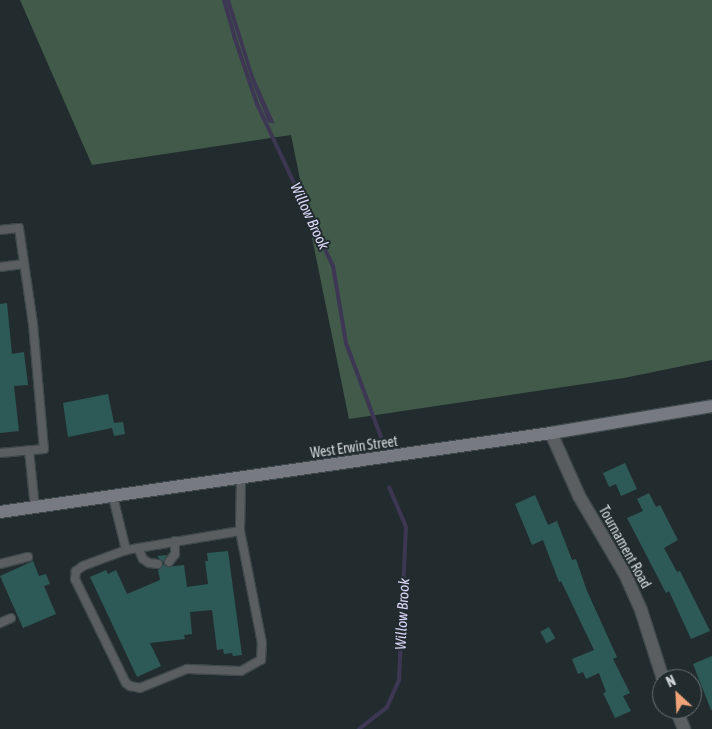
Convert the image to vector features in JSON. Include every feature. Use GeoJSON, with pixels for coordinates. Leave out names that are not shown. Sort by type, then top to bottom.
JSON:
{"type":"FeatureCollection","features":[{"type":"Feature","properties":{"kind":"main road","name":"West Erwin Street"},"geometry":{"type":"LineString","coordinates":[[0,512],[551,434],[712,406]]}},
{"type":"Feature","properties":{"kind":"street","name":"Tournament Road"},"geometry":{"type":"LineString","coordinates":[[551,434],[579,496],[629,583],[641,610],[660,669]]}},
{"type":"Feature","properties":{"kind":"lane"},"geometry":{"type":"LineString","coordinates":[[0,230],[18,228],[33,324],[44,449],[0,453]]}},
{"type":"Feature","properties":{"kind":"lane"},"geometry":{"type":"LineString","coordinates":[[0,267],[24,264]]}},
{"type":"Feature","properties":{"kind":"lane"},"geometry":{"type":"LineString","coordinates":[[29,450],[35,508]]}},
{"type":"Feature","properties":{"kind":"lane"},"geometry":{"type":"LineString","coordinates":[[240,531],[126,550],[83,566],[76,571],[75,579],[126,683],[130,686],[140,688],[187,669],[241,671],[261,660],[262,652],[240,531],[241,478]]}},
{"type":"Feature","properties":{"kind":"lane"},"geometry":{"type":"LineString","coordinates":[[113,497],[126,550]]}},
{"type":"Feature","properties":{"kind":"lane"},"geometry":{"type":"LineString","coordinates":[[169,562],[175,554],[175,541]]}},
{"type":"Feature","properties":{"kind":"lane"},"geometry":{"type":"LineString","coordinates":[[138,548],[143,559],[149,563],[158,564]]}},
{"type":"Feature","properties":{"kind":"lane"},"geometry":{"type":"LineString","coordinates":[[0,564],[28,557]]}},
{"type":"Feature","properties":{"kind":"lane"},"geometry":{"type":"LineString","coordinates":[[0,623],[11,618]]}},
{"type":"Feature","properties":{"kind":"green space"},"geometry":{"type":"Polygon","coordinates":[[[20,0],[712,0],[712,360],[624,378],[349,419],[291,135],[92,165],[20,0]]]}},
{"type":"Feature","properties":{"kind":"shaded area"},"geometry":{"type":"Polygon","coordinates":[[[226,0],[230,0],[254,77],[275,124],[268,122],[252,82],[226,0]]]}},
{"type":"Feature","properties":{"kind":"building"},"geometry":{"type":"Polygon","coordinates":[[[7,303],[12,354],[24,352],[28,385],[14,386],[19,431],[0,433],[0,304],[7,303]]]}},
{"type":"Feature","properties":{"kind":"building"},"geometry":{"type":"Polygon","coordinates":[[[108,394],[114,423],[123,422],[125,434],[114,436],[112,428],[68,437],[63,403],[108,394]]]}},
{"type":"Feature","properties":{"kind":"building"},"geometry":{"type":"Polygon","coordinates":[[[625,463],[637,489],[621,496],[616,484],[609,487],[603,473],[625,463]]]}},
{"type":"Feature","properties":{"kind":"building"},"geometry":{"type":"Polygon","coordinates":[[[649,493],[656,507],[660,505],[678,540],[664,548],[677,572],[680,571],[710,631],[691,639],[669,591],[666,593],[627,518],[643,511],[637,499],[649,493]]]}},
{"type":"Feature","properties":{"kind":"building"},"geometry":{"type":"Polygon","coordinates":[[[535,495],[548,525],[557,521],[572,560],[576,559],[587,591],[617,657],[613,659],[630,693],[623,696],[631,711],[615,718],[603,693],[606,692],[599,673],[586,679],[583,672],[578,674],[572,659],[594,650],[561,581],[559,582],[543,540],[532,545],[515,504],[535,495]]]}},
{"type":"Feature","properties":{"kind":"building"},"geometry":{"type":"Polygon","coordinates":[[[228,551],[242,655],[233,656],[232,653],[224,654],[223,649],[217,650],[212,610],[190,612],[192,634],[184,635],[185,639],[150,643],[161,666],[137,677],[90,577],[106,570],[108,574],[116,570],[127,594],[160,580],[158,570],[164,564],[157,556],[167,555],[163,562],[166,567],[184,565],[187,587],[208,584],[205,561],[208,561],[207,553],[228,551]]]}},
{"type":"Feature","properties":{"kind":"building"},"geometry":{"type":"Polygon","coordinates":[[[33,561],[39,576],[46,574],[50,584],[44,586],[56,614],[23,628],[0,576],[33,561]]]}},
{"type":"Feature","properties":{"kind":"building"},"geometry":{"type":"Polygon","coordinates":[[[549,627],[555,638],[547,643],[540,632],[549,627]]]}},
{"type":"Feature","properties":{"kind":"building"},"geometry":{"type":"Polygon","coordinates":[[[712,656],[712,710],[702,687],[702,669],[695,669],[693,664],[712,656]]]}},
{"type":"Feature","properties":{"kind":"waterway","name":"Willow Brook"},"geometry":{"type":"LineString","coordinates":[[224,0],[257,104],[333,266],[346,343],[381,437]]}},
{"type":"Feature","properties":{"kind":"waterway","name":"Willow Brook"},"geometry":{"type":"LineString","coordinates":[[359,729],[387,707],[399,680],[406,527],[389,487]]}}]}
